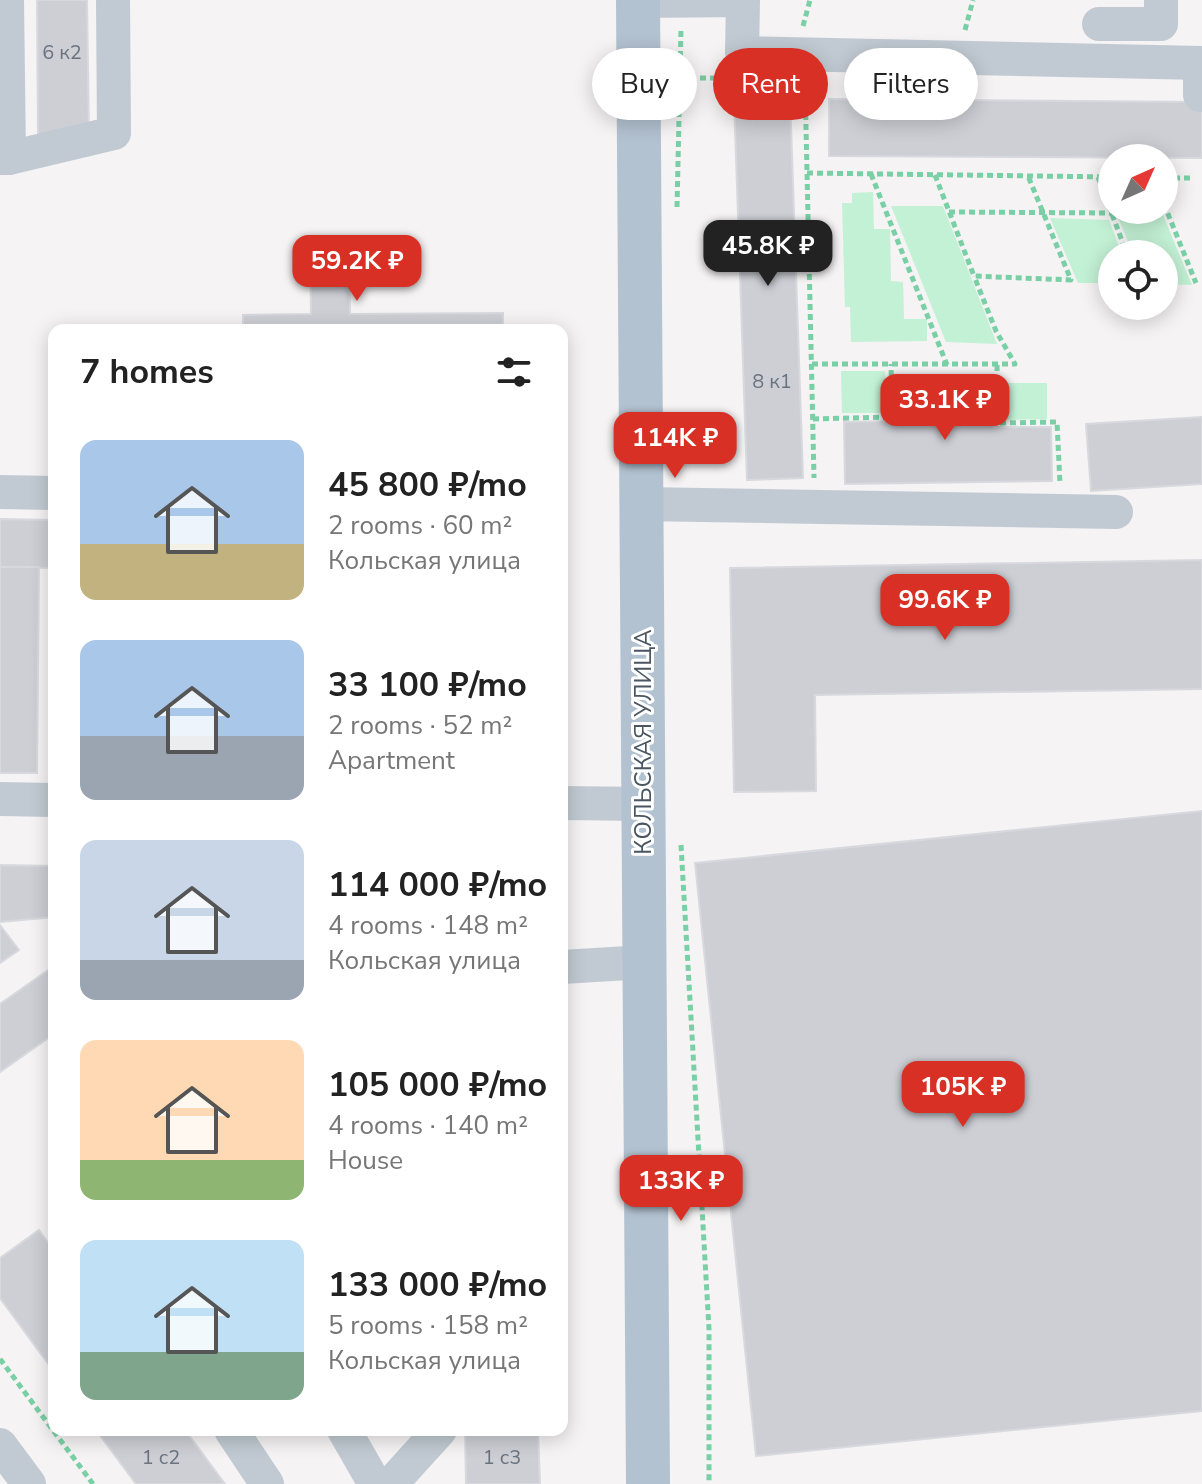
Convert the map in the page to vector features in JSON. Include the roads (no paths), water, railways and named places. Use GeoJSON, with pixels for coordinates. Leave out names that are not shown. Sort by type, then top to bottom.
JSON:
{"type":"FeatureCollection","features":[{"type":"Feature","properties":{"kind":"main road","name":"КОЛЬСКАЯ УЛИЦА"},"geometry":{"type":"LineString","coordinates":[[638,0],[648,1484]]}},
{"type":"Feature","properties":{"kind":"street"},"geometry":{"type":"LineString","coordinates":[[7,0],[5,158],[114,133],[113,0]]}},
{"type":"Feature","properties":{"kind":"street"},"geometry":{"type":"LineString","coordinates":[[638,0],[743,0],[742,53],[1150,62],[1201,73]]}},
{"type":"Feature","properties":{"kind":"street"},"geometry":{"type":"LineString","coordinates":[[1099,24],[1155,12],[1150,62]]}},
{"type":"Feature","properties":{"kind":"street"},"geometry":{"type":"LineString","coordinates":[[0,492],[48,493]]}},
{"type":"Feature","properties":{"kind":"street"},"geometry":{"type":"LineString","coordinates":[[642,504],[1116,512]]}},
{"type":"Feature","properties":{"kind":"street"},"geometry":{"type":"LineString","coordinates":[[0,799],[48,800]]}},
{"type":"Feature","properties":{"kind":"street"},"geometry":{"type":"LineString","coordinates":[[568,803],[643,804]]}},
{"type":"Feature","properties":{"kind":"street"},"geometry":{"type":"LineString","coordinates":[[568,967],[645,962]]}},
{"type":"Feature","properties":{"kind":"street"},"geometry":{"type":"LineString","coordinates":[[235,1436],[267,1484]]}},
{"type":"Feature","properties":{"kind":"street"},"geometry":{"type":"LineString","coordinates":[[347,1436],[375,1484]]}},
{"type":"Feature","properties":{"kind":"street"},"geometry":{"type":"LineString","coordinates":[[391,1484],[435,1436]]}},
{"type":"Feature","properties":{"kind":"street"},"geometry":{"type":"LineString","coordinates":[[0,1445],[29,1484]]}}]}
